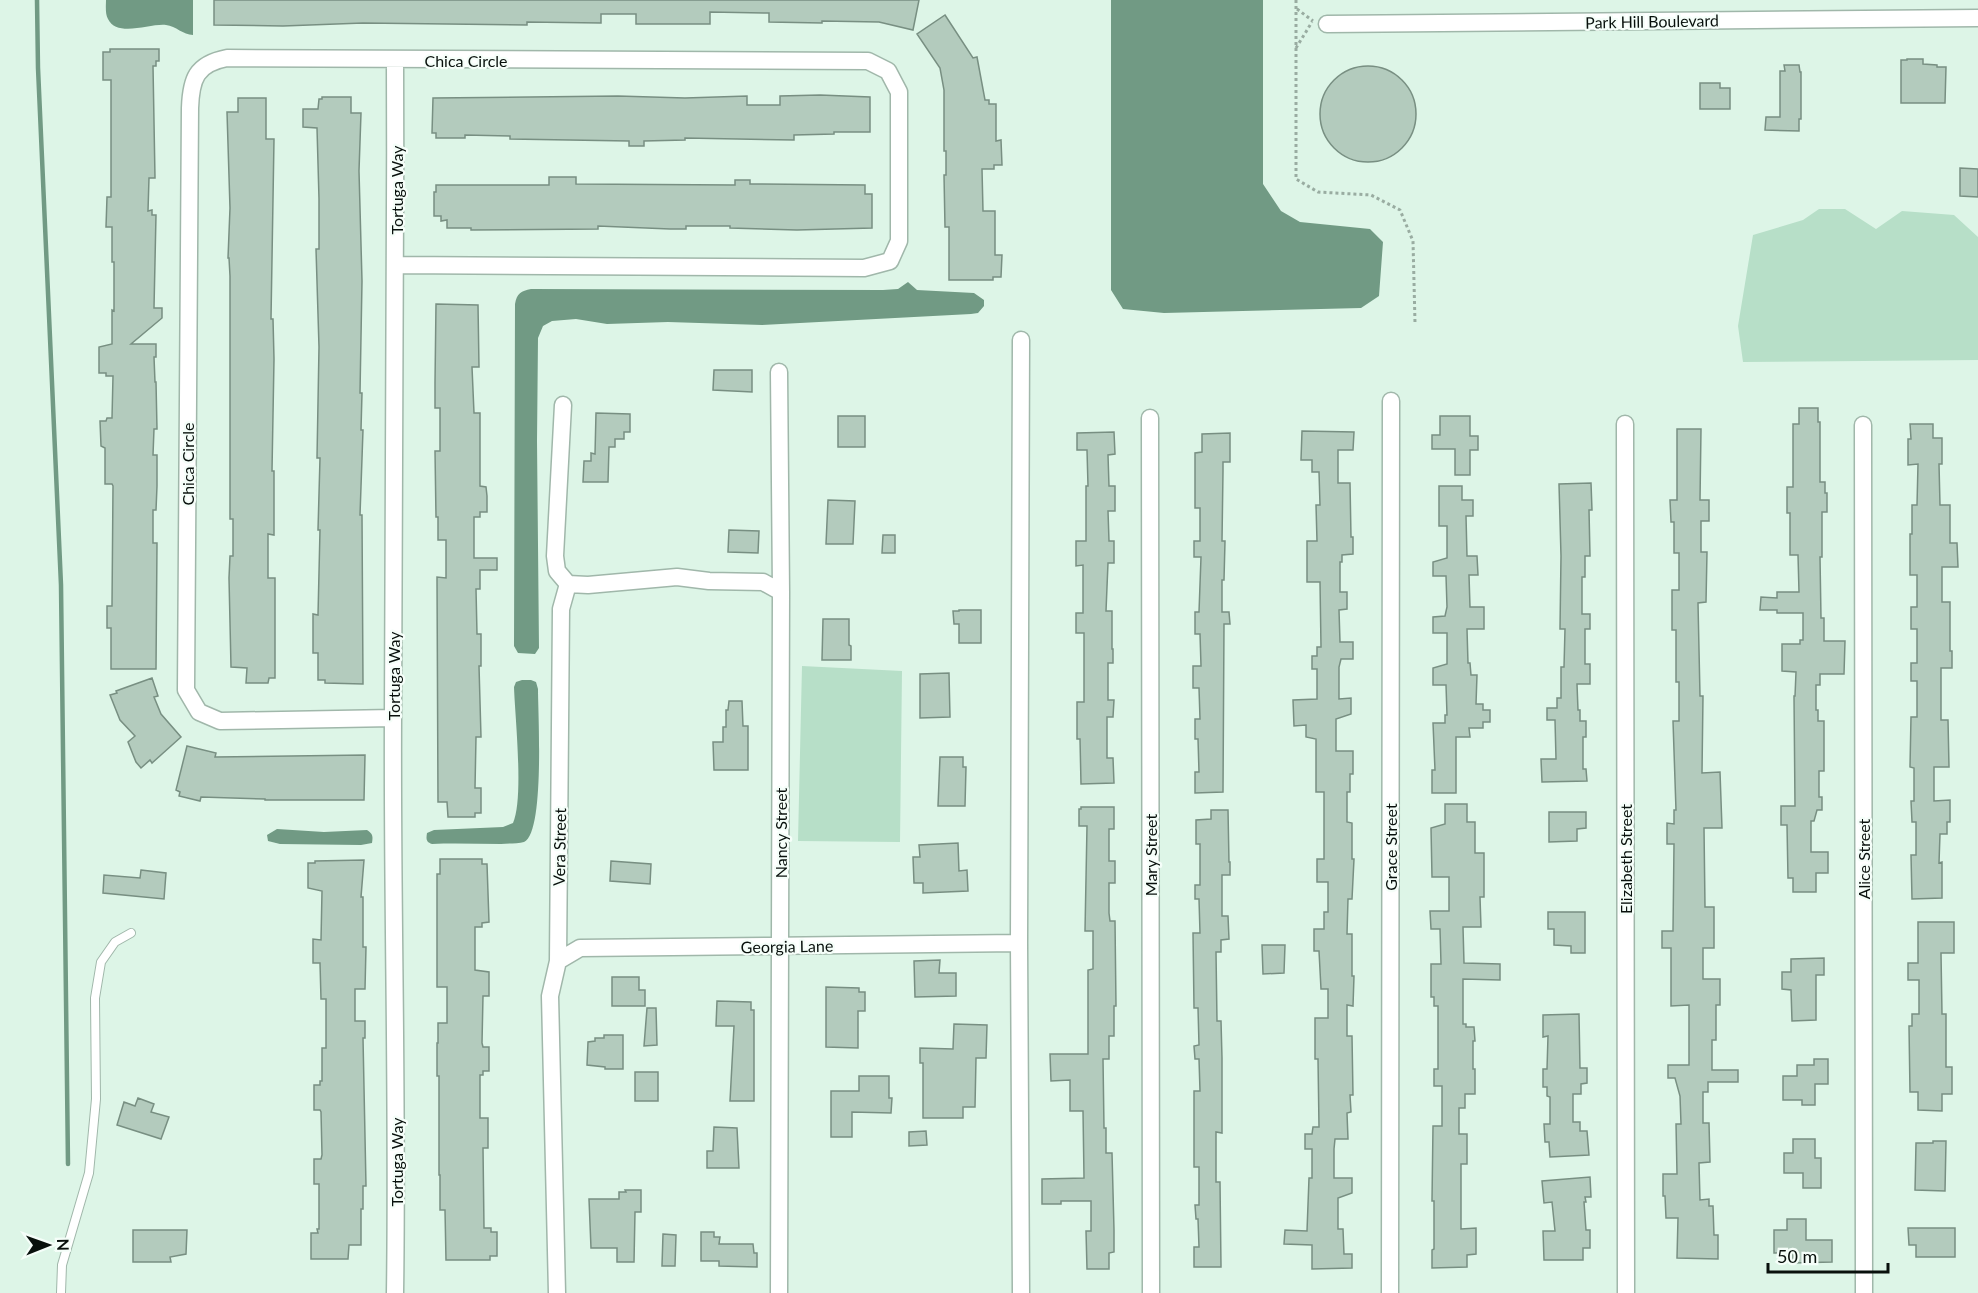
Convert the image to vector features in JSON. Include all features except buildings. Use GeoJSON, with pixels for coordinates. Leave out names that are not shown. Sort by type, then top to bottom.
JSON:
{"type":"FeatureCollection","features":[{"type":"Feature","properties":{"kind":"street","name":"Park Hill Boulevard"},"geometry":{"type":"LineString","coordinates":[[1320,22],[1978,18]]}},
{"type":"Feature","properties":{"kind":"street","name":"Chica Circle"},"geometry":{"type":"LineString","coordinates":[[393,718],[220,721],[199,712],[186,690],[190,120],[193,82],[199,71],[206,64],[227,58],[868,61],[888,71],[899,92],[899,241],[890,261],[864,268],[396,265]]}},
{"type":"Feature","properties":{"kind":"street","name":"Tortuga Way"},"geometry":{"type":"LineString","coordinates":[[395,59],[393,718],[395,1293]]}},
{"type":"Feature","properties":{"kind":"street"},"geometry":{"type":"LineString","coordinates":[[1021,340],[1019,943],[1021,1293]]}},
{"type":"Feature","properties":{"kind":"street","name":"Nancy Street"},"geometry":{"type":"LineString","coordinates":[[778,1293],[781,592],[779,372]]}},
{"type":"Feature","properties":{"kind":"street","name":"Grace Street"},"geometry":{"type":"LineString","coordinates":[[1390,1293],[1391,401]]}},
{"type":"Feature","properties":{"kind":"street"},"geometry":{"type":"LineString","coordinates":[[563,405],[555,556],[558,571],[568,584],[588,585],[677,577],[710,582],[763,582],[781,592]]}},
{"type":"Feature","properties":{"kind":"street","name":"Mary Street"},"geometry":{"type":"LineString","coordinates":[[1150,418],[1151,1293]]}},
{"type":"Feature","properties":{"kind":"street","name":"Elizabeth Street"},"geometry":{"type":"LineString","coordinates":[[1625,424],[1626,1293]]}},
{"type":"Feature","properties":{"kind":"street","name":"Alice Street"},"geometry":{"type":"LineString","coordinates":[[1863,425],[1864,1293]]}},
{"type":"Feature","properties":{"kind":"street","name":"Vera Street"},"geometry":{"type":"LineString","coordinates":[[557,1293],[550,996],[558,961],[561,609],[568,584]]}},
{"type":"Feature","properties":{"kind":"street","name":"Georgia Lane"},"geometry":{"type":"LineString","coordinates":[[558,961],[580,948],[1019,943]]}},
{"type":"Feature","properties":{"kind":"lane"},"geometry":{"type":"LineString","coordinates":[[61,1293],[62,1265],[89,1173],[96,1099],[95,998],[101,962],[115,942],[131,933]]}},
{"type":"Feature","properties":{"kind":"path"},"geometry":{"type":"LineString","coordinates":[[1296,0],[1296,179],[1318,192],[1371,195],[1400,210],[1413,241],[1415,323]]}},
{"type":"Feature","properties":{"kind":"path"},"geometry":{"type":"LineString","coordinates":[[1296,48],[1320,22]]}},
{"type":"Feature","properties":{"kind":"shaded area"},"geometry":{"type":"Polygon","coordinates":[[[106,0],[193,0],[193,35],[166,25],[119,28],[112,25],[107,17],[106,0]]]}},
{"type":"Feature","properties":{"kind":"shaded area"},"geometry":{"type":"Polygon","coordinates":[[[1111,0],[1263,0],[1263,184],[1281,211],[1300,222],[1370,229],[1383,242],[1379,296],[1361,308],[1164,313],[1123,309],[1111,290],[1111,0]]]}},
{"type":"Feature","properties":{"kind":"shaded area"},"geometry":{"type":"Polygon","coordinates":[[[1819,209],[1845,209],[1876,229],[1902,211],[1954,215],[1978,237],[1978,360],[1743,362],[1738,326],[1753,235],[1803,220],[1819,209]]]}},
{"type":"Feature","properties":{"kind":"shaded area"},"geometry":{"type":"Polygon","coordinates":[[[908,282],[917,290],[974,293],[984,300],[984,306],[978,313],[971,314],[762,325],[668,322],[607,324],[576,319],[552,321],[543,326],[538,338],[539,648],[535,654],[518,653],[514,646],[515,304],[520,293],[531,289],[883,290],[898,289],[908,282]]]}},
{"type":"Feature","properties":{"kind":"shaded area"},"geometry":{"type":"Polygon","coordinates":[[[802,666],[902,671],[900,842],[798,841],[802,666]]]}},
{"type":"Feature","properties":{"kind":"shaded area"},"geometry":{"type":"Polygon","coordinates":[[[522,680],[536,682],[538,689],[538,796],[531,834],[524,842],[519,843],[430,843],[427,840],[427,833],[434,830],[503,827],[513,823],[518,796],[514,687],[516,682],[522,680]]]}},
{"type":"Feature","properties":{"kind":"shaded area"},"geometry":{"type":"Polygon","coordinates":[[[277,829],[324,832],[367,830],[372,835],[372,843],[361,845],[280,844],[268,841],[267,835],[277,829]]]}},
{"type":"Feature","properties":{"kind":"waterway"},"geometry":{"type":"LineString","coordinates":[[37,0],[61,585],[68,1164]]}}]}
